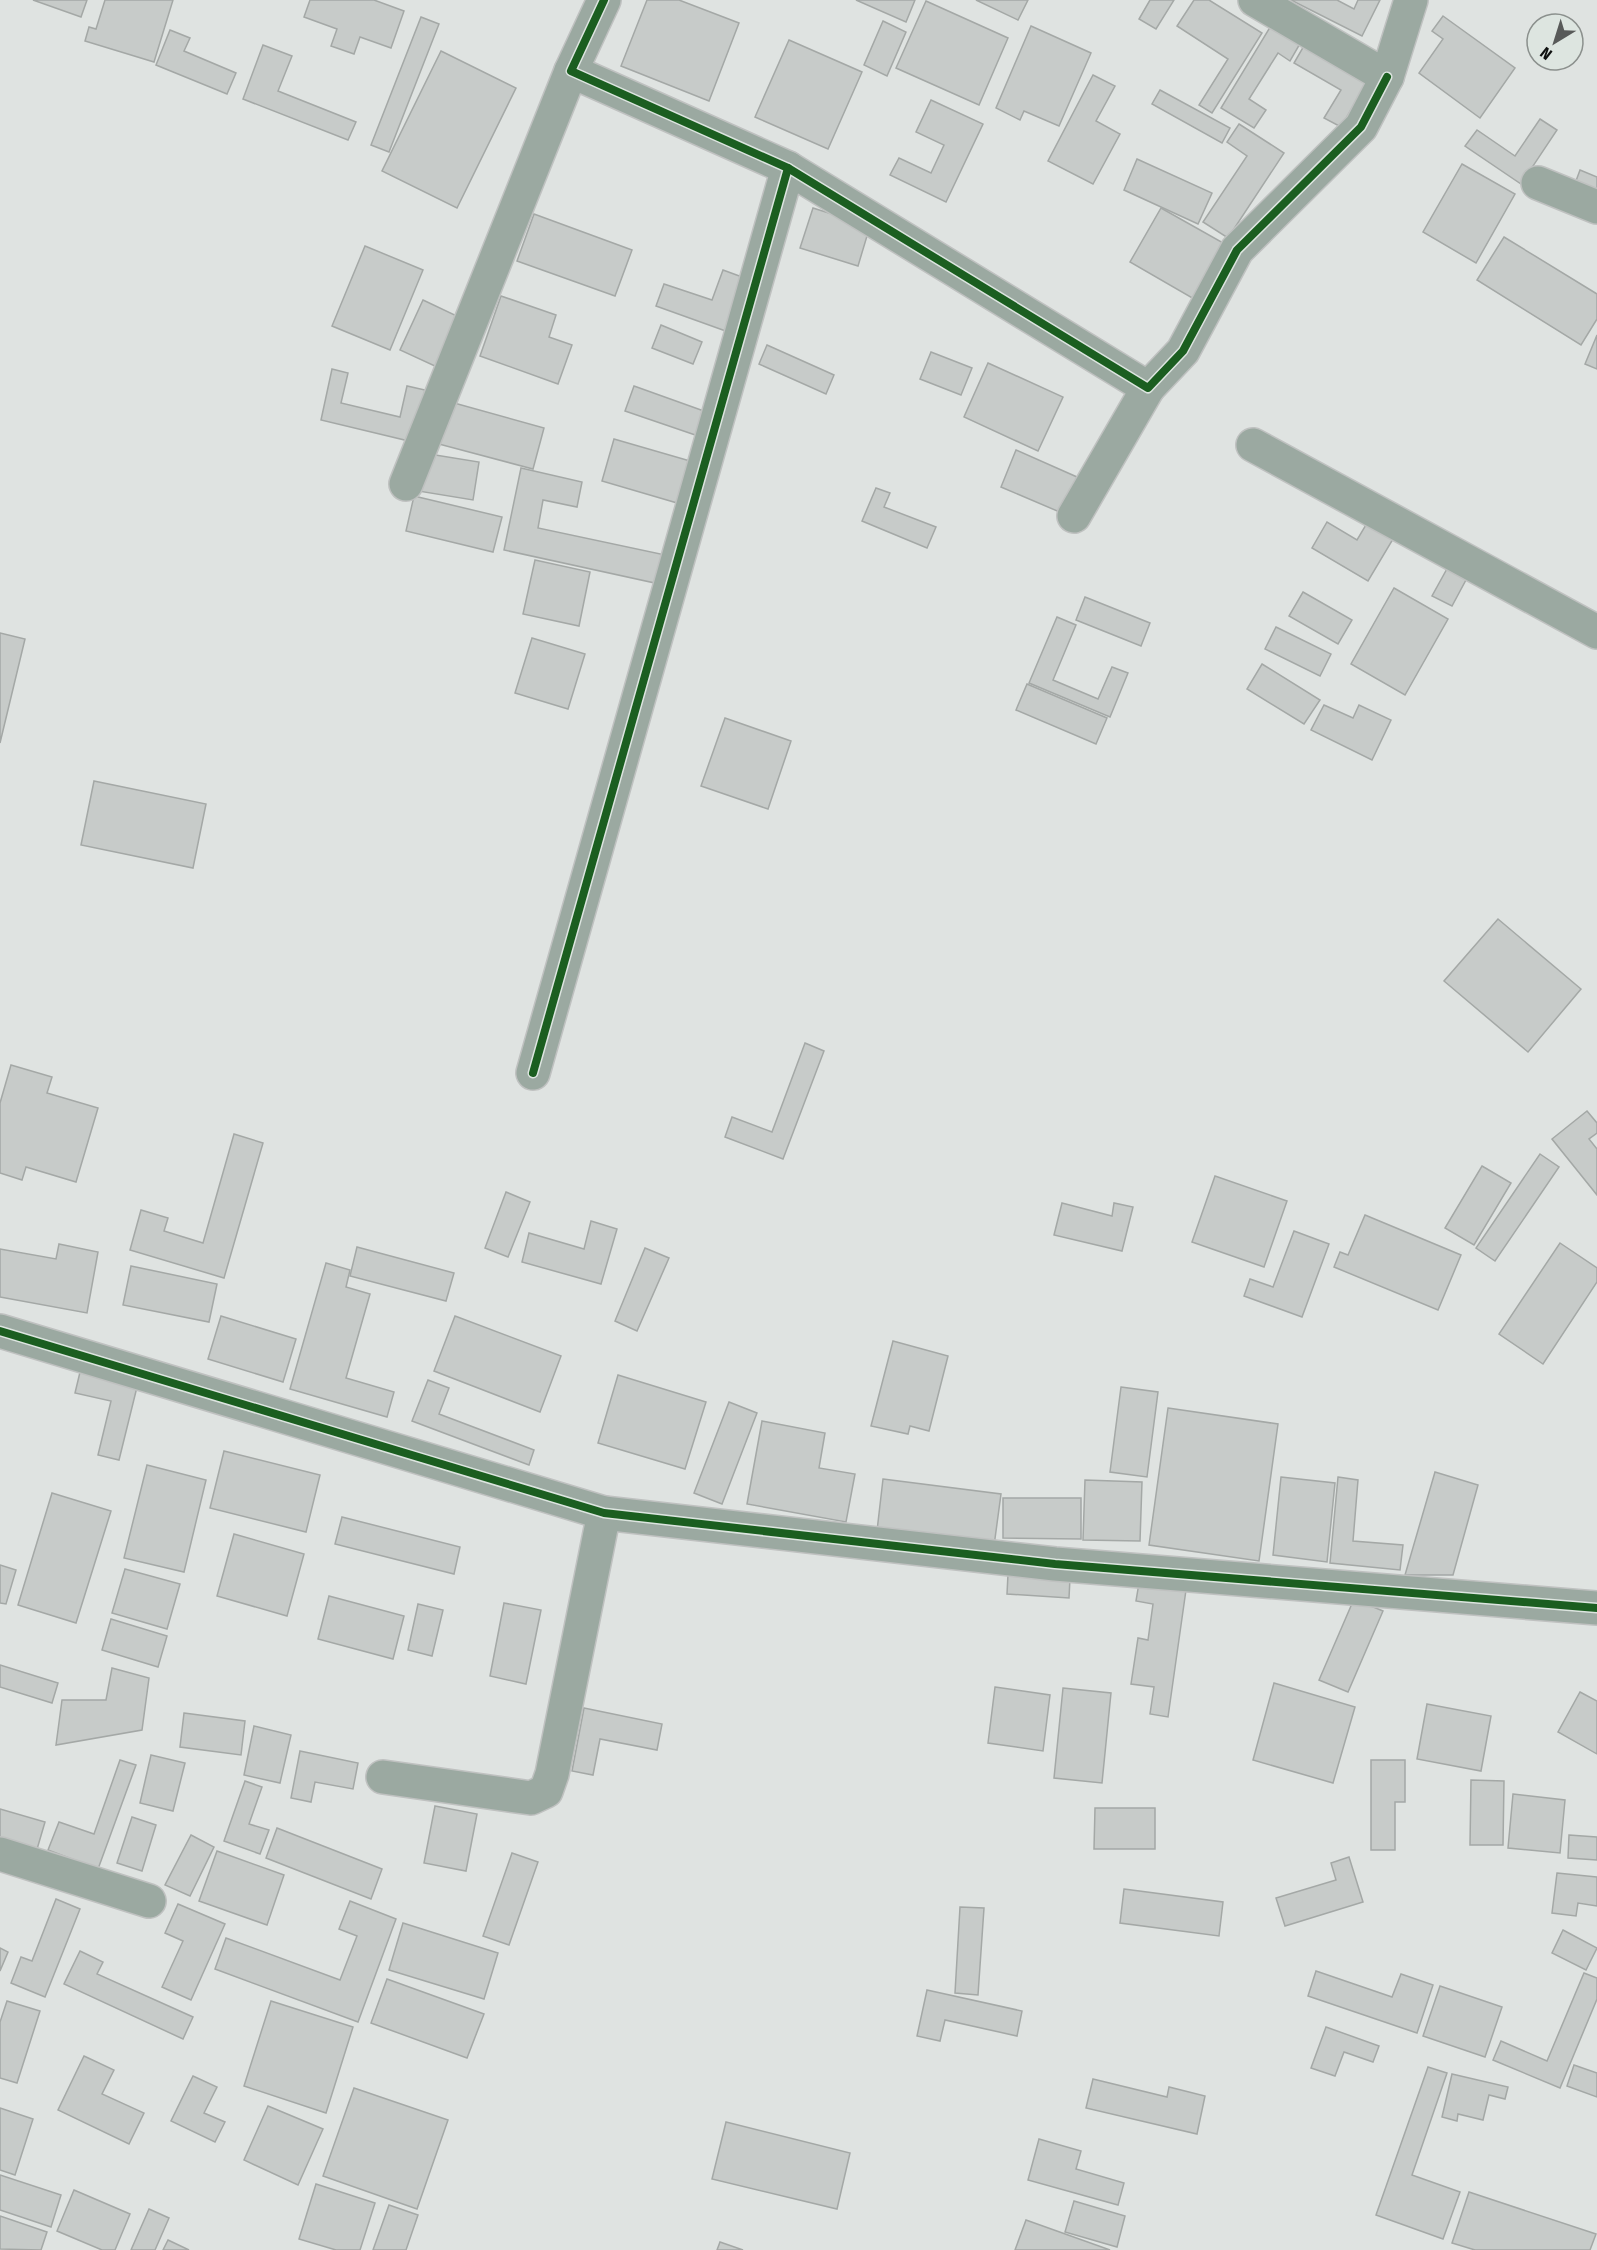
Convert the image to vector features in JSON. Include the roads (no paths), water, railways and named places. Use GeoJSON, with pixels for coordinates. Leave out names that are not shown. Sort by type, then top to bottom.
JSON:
{"type":"FeatureCollection","features":[{"type":"Feature","properties":{"kind":"street"},"geometry":{"type":"LineString","coordinates":[[406,484],[571,71],[604,0]]}},
{"type":"Feature","properties":{"kind":"street"},"geometry":{"type":"LineString","coordinates":[[1255,0],[1387,77]]}},
{"type":"Feature","properties":{"kind":"street"},"geometry":{"type":"LineString","coordinates":[[1074,516],[1148,388],[1183,351],[1237,250],[1361,127],[1387,77],[1411,0]]}},
{"type":"Feature","properties":{"kind":"street"},"geometry":{"type":"LineString","coordinates":[[571,71],[788,168],[1148,388]]}},
{"type":"Feature","properties":{"kind":"street"},"geometry":{"type":"LineString","coordinates":[[533,1072],[788,168]]}},
{"type":"Feature","properties":{"kind":"street"},"geometry":{"type":"LineString","coordinates":[[1538,183],[1597,207]]}},
{"type":"Feature","properties":{"kind":"street"},"geometry":{"type":"LineString","coordinates":[[1253,444],[1597,632]]}},
{"type":"Feature","properties":{"kind":"street"},"geometry":{"type":"LineString","coordinates":[[0,1331],[603,1513],[1054,1564],[1597,1608]]}},
{"type":"Feature","properties":{"kind":"street"},"geometry":{"type":"LineString","coordinates":[[383,1777],[531,1798],[546,1791],[552,1773],[603,1513]]}},
{"type":"Feature","properties":{"kind":"street"},"geometry":{"type":"LineString","coordinates":[[0,1854],[149,1901]]}}]}
